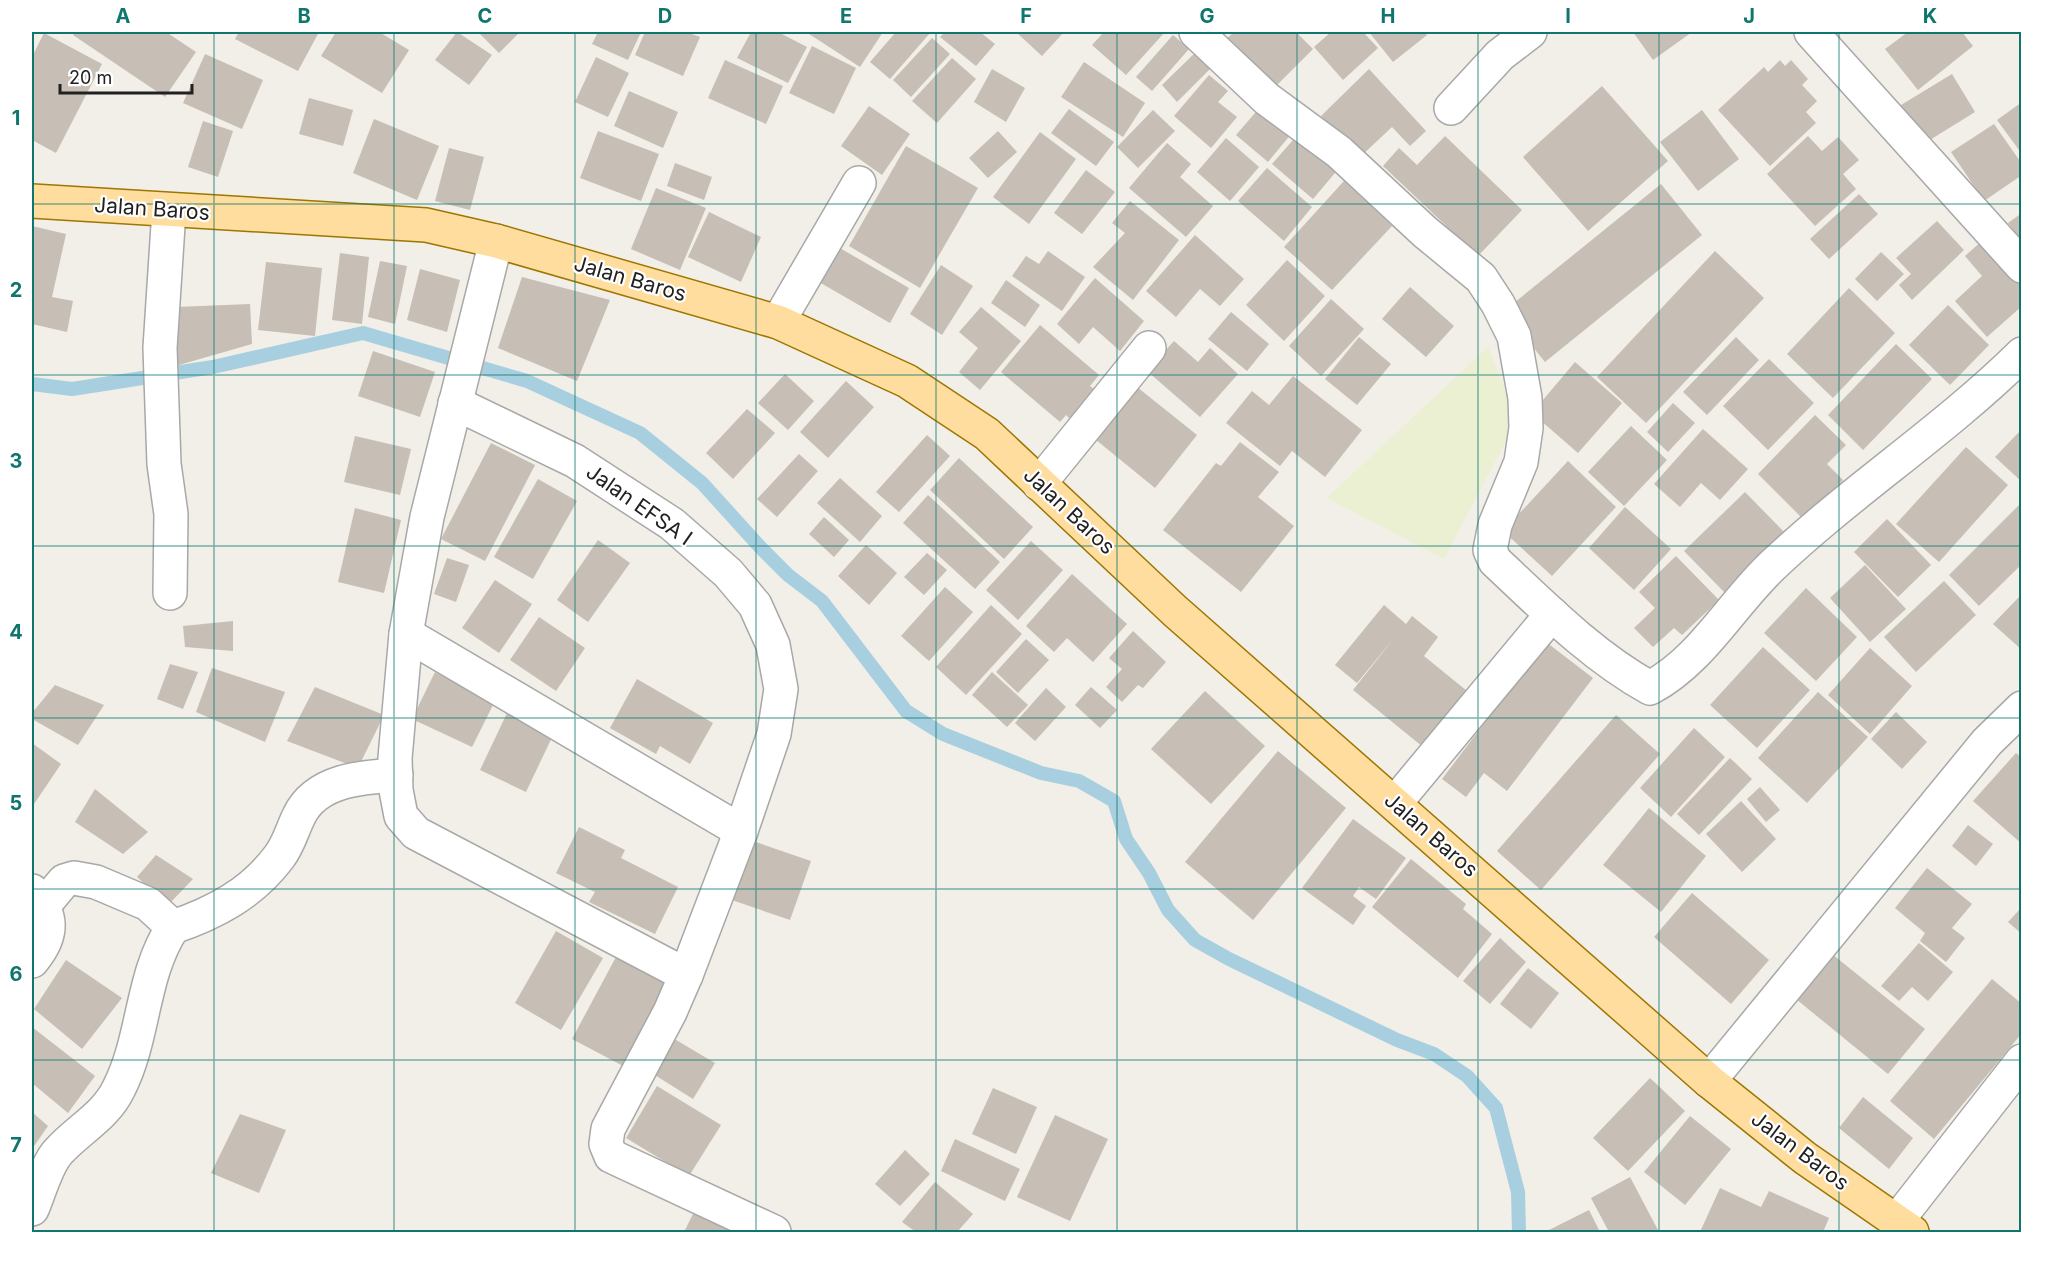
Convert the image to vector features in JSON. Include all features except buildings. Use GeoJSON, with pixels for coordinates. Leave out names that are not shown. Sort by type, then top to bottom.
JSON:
{"type":"FeatureCollection","features":[{"type":"Feature","properties":{"kind":"main road","name":"Jalan Baros"},"geometry":{"type":"LineString","coordinates":[[32,201],[426,225],[496,241],[778,322],[907,381],[987,434],[1175,611],[1709,1081],[1805,1158],[1904,1227]]}},
{"type":"Feature","properties":{"kind":"street"},"geometry":{"type":"LineString","coordinates":[[1196,32],[1267,99],[1339,152],[1425,232],[1482,278],[1514,336],[1525,398],[1526,428],[1521,462],[1495,525],[1490,550],[1495,561],[1552,614],[1626,675],[1650,688],[1667,679],[1695,654],[1771,567],[2022,354]]}},
{"type":"Feature","properties":{"kind":"street"},"geometry":{"type":"LineString","coordinates":[[1451,108],[1500,55],[1530,32]]}},
{"type":"Feature","properties":{"kind":"street"},"geometry":{"type":"LineString","coordinates":[[1811,32],[2022,266]]}},
{"type":"Feature","properties":{"kind":"street"},"geometry":{"type":"LineString","coordinates":[[778,322],[859,183]]}},
{"type":"Feature","properties":{"kind":"street"},"geometry":{"type":"LineString","coordinates":[[169,210],[160,348],[162,428],[171,514],[170,593]]}},
{"type":"Feature","properties":{"kind":"street"},"geometry":{"type":"LineString","coordinates":[[496,241],[427,517],[406,634],[396,775],[397,806],[401,816],[416,832],[686,975]]}},
{"type":"Feature","properties":{"kind":"street"},"geometry":{"type":"LineString","coordinates":[[1039,484],[1149,348]]}},
{"type":"Feature","properties":{"kind":"street","name":"Jalan EFSA I"},"geometry":{"type":"LineString","coordinates":[[457,396],[575,461],[672,524],[728,573],[755,605],[773,645],[781,689],[774,734],[741,831],[686,975],[670,1012],[608,1129],[606,1144],[611,1156],[774,1233]]}},
{"type":"Feature","properties":{"kind":"street"},"geometry":{"type":"LineString","coordinates":[[1395,803],[1552,614]]}},
{"type":"Feature","properties":{"kind":"street"},"geometry":{"type":"LineString","coordinates":[[406,634],[741,831]]}},
{"type":"Feature","properties":{"kind":"street"},"geometry":{"type":"LineString","coordinates":[[1709,1081],[1988,742],[2022,708]]}},
{"type":"Feature","properties":{"kind":"street"},"geometry":{"type":"LineString","coordinates":[[35,1190],[60,1150],[99,1115],[120,1087],[132,1054],[155,959],[173,927],[213,912],[240,897],[255,884],[281,855],[307,803],[320,793],[354,778],[396,775]]}},
{"type":"Feature","properties":{"kind":"street"},"geometry":{"type":"LineString","coordinates":[[32,960],[38,953],[48,928],[49,916],[38,898],[64,881],[74,878],[96,882],[148,904],[173,927]]}},
{"type":"Feature","properties":{"kind":"street"},"geometry":{"type":"LineString","coordinates":[[1904,1227],[2022,1061]]}},
{"type":"Feature","properties":{"kind":"green space"},"geometry":{"type":"Polygon","coordinates":[[[1488,347],[1517,420],[1444,559],[1327,498],[1488,347]]]}},
{"type":"Feature","properties":{"kind":"waterway"},"geometry":{"type":"LineString","coordinates":[[32,384],[72,389],[213,367],[363,333],[527,381],[640,433],[702,483],[788,575],[822,601],[906,711],[943,734],[1041,773],[1079,781],[1114,801],[1126,839],[1149,873],[1168,910],[1195,940],[1229,959],[1397,1040],[1434,1054],[1467,1076],[1496,1108],[1518,1192],[1519,1232]]}}]}
